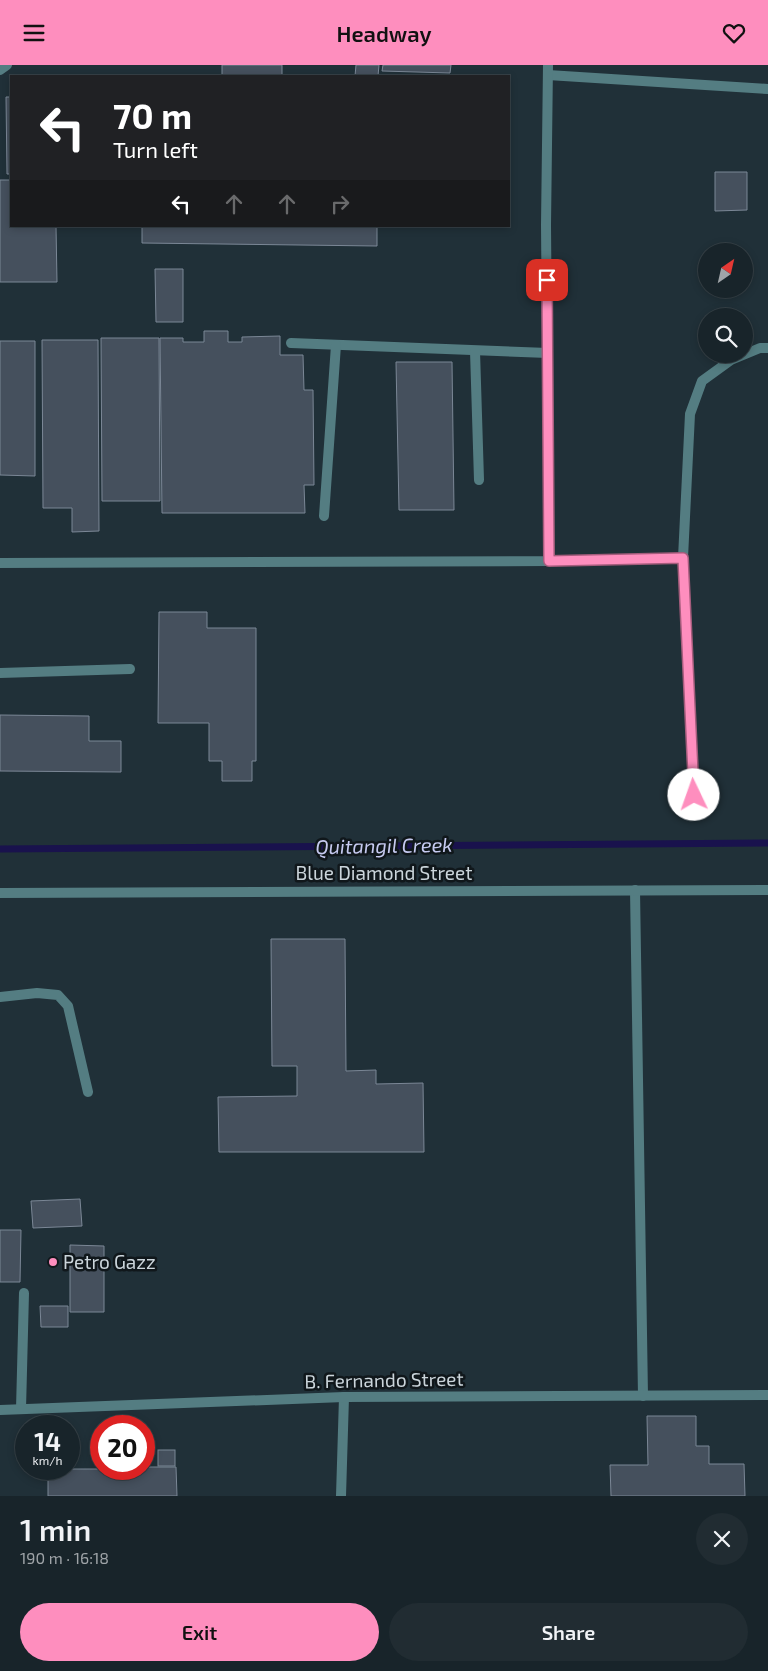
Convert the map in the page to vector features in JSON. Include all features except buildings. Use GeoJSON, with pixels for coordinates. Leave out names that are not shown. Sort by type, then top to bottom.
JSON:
{"type":"FeatureCollection","features":[{"type":"Feature","properties":{"kind":"street"},"geometry":{"type":"LineString","coordinates":[[0,70],[6,65]]}},
{"type":"Feature","properties":{"kind":"street"},"geometry":{"type":"LineString","coordinates":[[549,561],[546,225],[548,70],[768,89]]}},
{"type":"Feature","properties":{"kind":"street"},"geometry":{"type":"LineString","coordinates":[[291,343],[548,353]]}},
{"type":"Feature","properties":{"kind":"street"},"geometry":{"type":"LineString","coordinates":[[324,516],[336,345]]}},
{"type":"Feature","properties":{"kind":"street"},"geometry":{"type":"LineString","coordinates":[[694,795],[683,558],[690,414],[702,381],[731,359],[760,348],[768,348]]}},
{"type":"Feature","properties":{"kind":"street"},"geometry":{"type":"LineString","coordinates":[[475,351],[479,480]]}},
{"type":"Feature","properties":{"kind":"street"},"geometry":{"type":"LineString","coordinates":[[0,563],[549,561],[683,558]]}},
{"type":"Feature","properties":{"kind":"street"},"geometry":{"type":"LineString","coordinates":[[0,673],[130,669]]}},
{"type":"Feature","properties":{"kind":"street"},"geometry":{"type":"LineString","coordinates":[[635,890],[643,1396]]}},
{"type":"Feature","properties":{"kind":"street","name":"Blue Diamond Street"},"geometry":{"type":"LineString","coordinates":[[0,893],[768,890]]}},
{"type":"Feature","properties":{"kind":"street"},"geometry":{"type":"LineString","coordinates":[[0,997],[37,993],[58,995],[68,1006],[88,1092]]}},
{"type":"Feature","properties":{"kind":"street"},"geometry":{"type":"LineString","coordinates":[[21,1409],[24,1293]]}},
{"type":"Feature","properties":{"kind":"street","name":"B. Fernando Street"},"geometry":{"type":"LineString","coordinates":[[0,1410],[344,1397],[768,1395]]}},
{"type":"Feature","properties":{"kind":"street"},"geometry":{"type":"LineString","coordinates":[[341,1496],[344,1397]]}},
{"type":"Feature","properties":{"kind":"waterway","name":"Quitangil Creek"},"geometry":{"type":"LineString","coordinates":[[0,849],[768,843]]}},
{"type":"Feature","properties":{"kind":"place","name":"Petro Gazz"},"geometry":{"type":"Point","coordinates":[53,1262]}},
{"type":"Feature","properties":{"kind":"route"},"geometry":{"type":"LineString","coordinates":[[547,280],[549,561],[683,558],[694,795]]}}]}
